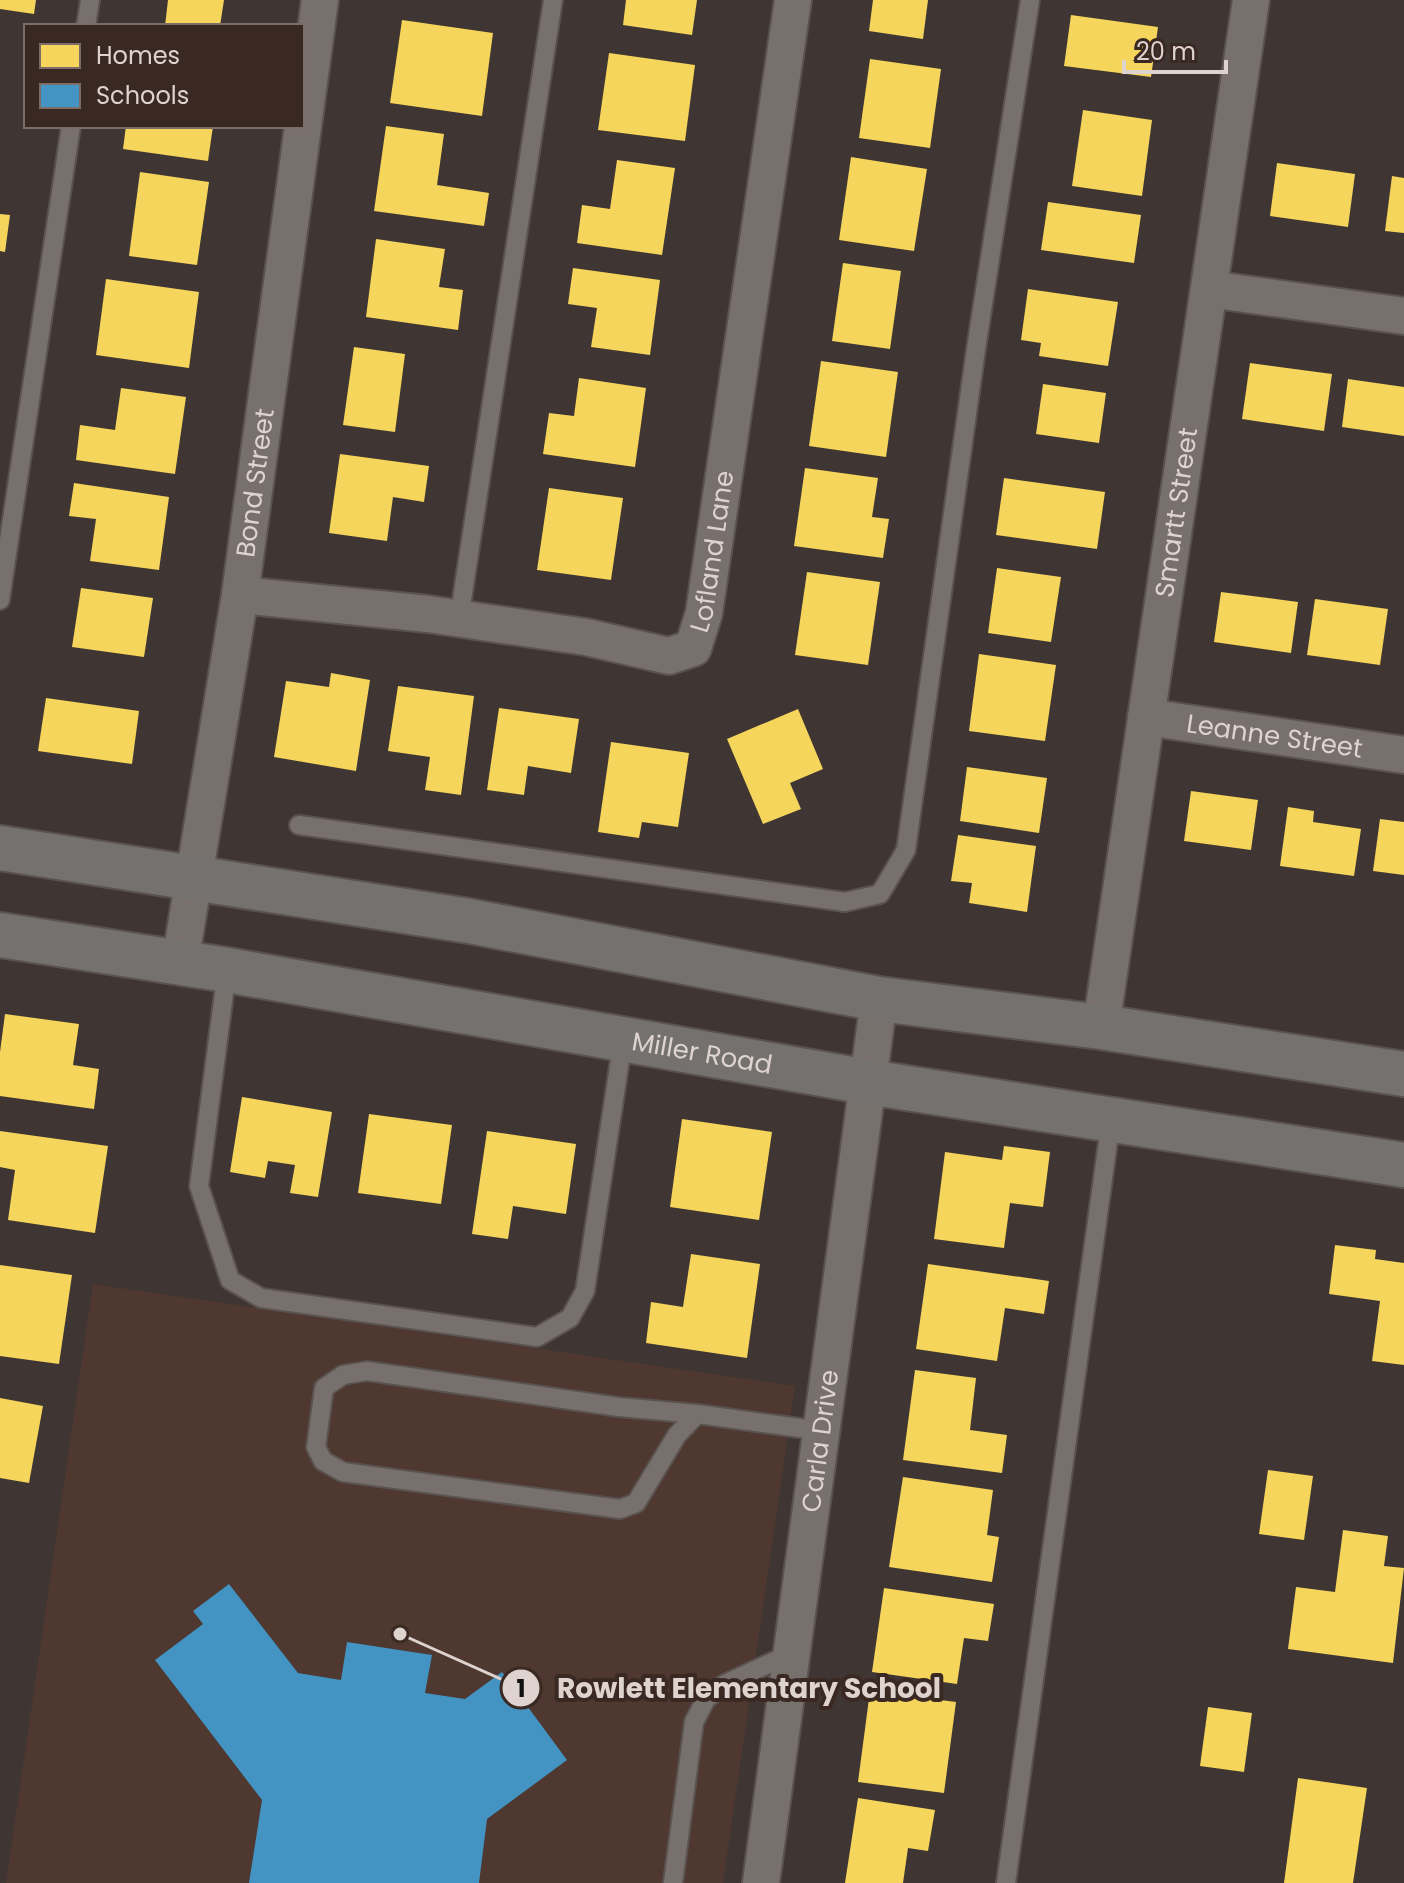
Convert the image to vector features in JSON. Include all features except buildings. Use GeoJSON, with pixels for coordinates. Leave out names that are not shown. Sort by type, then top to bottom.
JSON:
{"type":"FeatureCollection","features":[{"type":"Feature","properties":{"kind":"main road"},"geometry":{"type":"LineString","coordinates":[[0,848],[469,921],[879,999],[1101,1027],[1404,1074]]}},
{"type":"Feature","properties":{"kind":"main road","name":"Miller Road"},"geometry":{"type":"LineString","coordinates":[[0,935],[227,970],[868,1082],[1404,1165]]}},
{"type":"Feature","properties":{"kind":"street","name":"Bond Street"},"geometry":{"type":"LineString","coordinates":[[304,119],[320,0]]}},
{"type":"Feature","properties":{"kind":"street","name":"Lofland Lane"},"geometry":{"type":"LineString","coordinates":[[240,595],[459,619],[586,637],[669,656],[693,648],[704,613],[793,0]]}},
{"type":"Feature","properties":{"kind":"street","name":"Smartt Street"},"geometry":{"type":"LineString","coordinates":[[1101,1027],[1251,0]]}},
{"type":"Feature","properties":{"kind":"street","name":"Bond Street"},"geometry":{"type":"LineString","coordinates":[[180,963],[240,595],[303,128]]}},
{"type":"Feature","properties":{"kind":"street"},"geometry":{"type":"LineString","coordinates":[[1209,289],[1404,316]]}},
{"type":"Feature","properties":{"kind":"street","name":"Leanne Street"},"geometry":{"type":"LineString","coordinates":[[1146,717],[1404,755]]}},
{"type":"Feature","properties":{"kind":"street","name":"Carla Drive"},"geometry":{"type":"LineString","coordinates":[[761,1883],[879,999]]}},
{"type":"Feature","properties":{"kind":"lane"},"geometry":{"type":"LineString","coordinates":[[86,24],[90,0]]}},
{"type":"Feature","properties":{"kind":"lane"},"geometry":{"type":"LineString","coordinates":[[459,619],[553,0]]}},
{"type":"Feature","properties":{"kind":"lane"},"geometry":{"type":"LineString","coordinates":[[299,825],[845,902],[880,894],[906,850],[976,349],[1030,0]]}},
{"type":"Feature","properties":{"kind":"lane"},"geometry":{"type":"LineString","coordinates":[[0,600],[71,128]]}},
{"type":"Feature","properties":{"kind":"lane"},"geometry":{"type":"LineString","coordinates":[[227,970],[199,1186],[230,1280],[261,1298],[537,1337],[570,1318],[585,1291],[623,1040]]}},
{"type":"Feature","properties":{"kind":"lane"},"geometry":{"type":"LineString","coordinates":[[1006,1883],[1111,1120]]}},
{"type":"Feature","properties":{"kind":"lane"},"geometry":{"type":"LineString","coordinates":[[697,1414],[677,1435],[636,1503],[620,1509],[343,1472],[323,1461],[316,1447],[324,1388],[343,1375],[367,1371],[619,1407],[697,1414],[822,1431]]}},
{"type":"Feature","properties":{"kind":"lane"},"geometry":{"type":"LineString","coordinates":[[673,1883],[694,1722],[706,1699],[725,1684],[792,1653]]}},
{"type":"Feature","properties":{"kind":"shaded area"},"geometry":{"type":"Polygon","coordinates":[[[93,1284],[795,1386],[723,1883],[6,1883],[93,1284]]]}},
{"type":"Feature","properties":{"kind":"place","name":"Rowlett Elementary School"},"geometry":{"type":"Point","coordinates":[400,1634]}}]}
